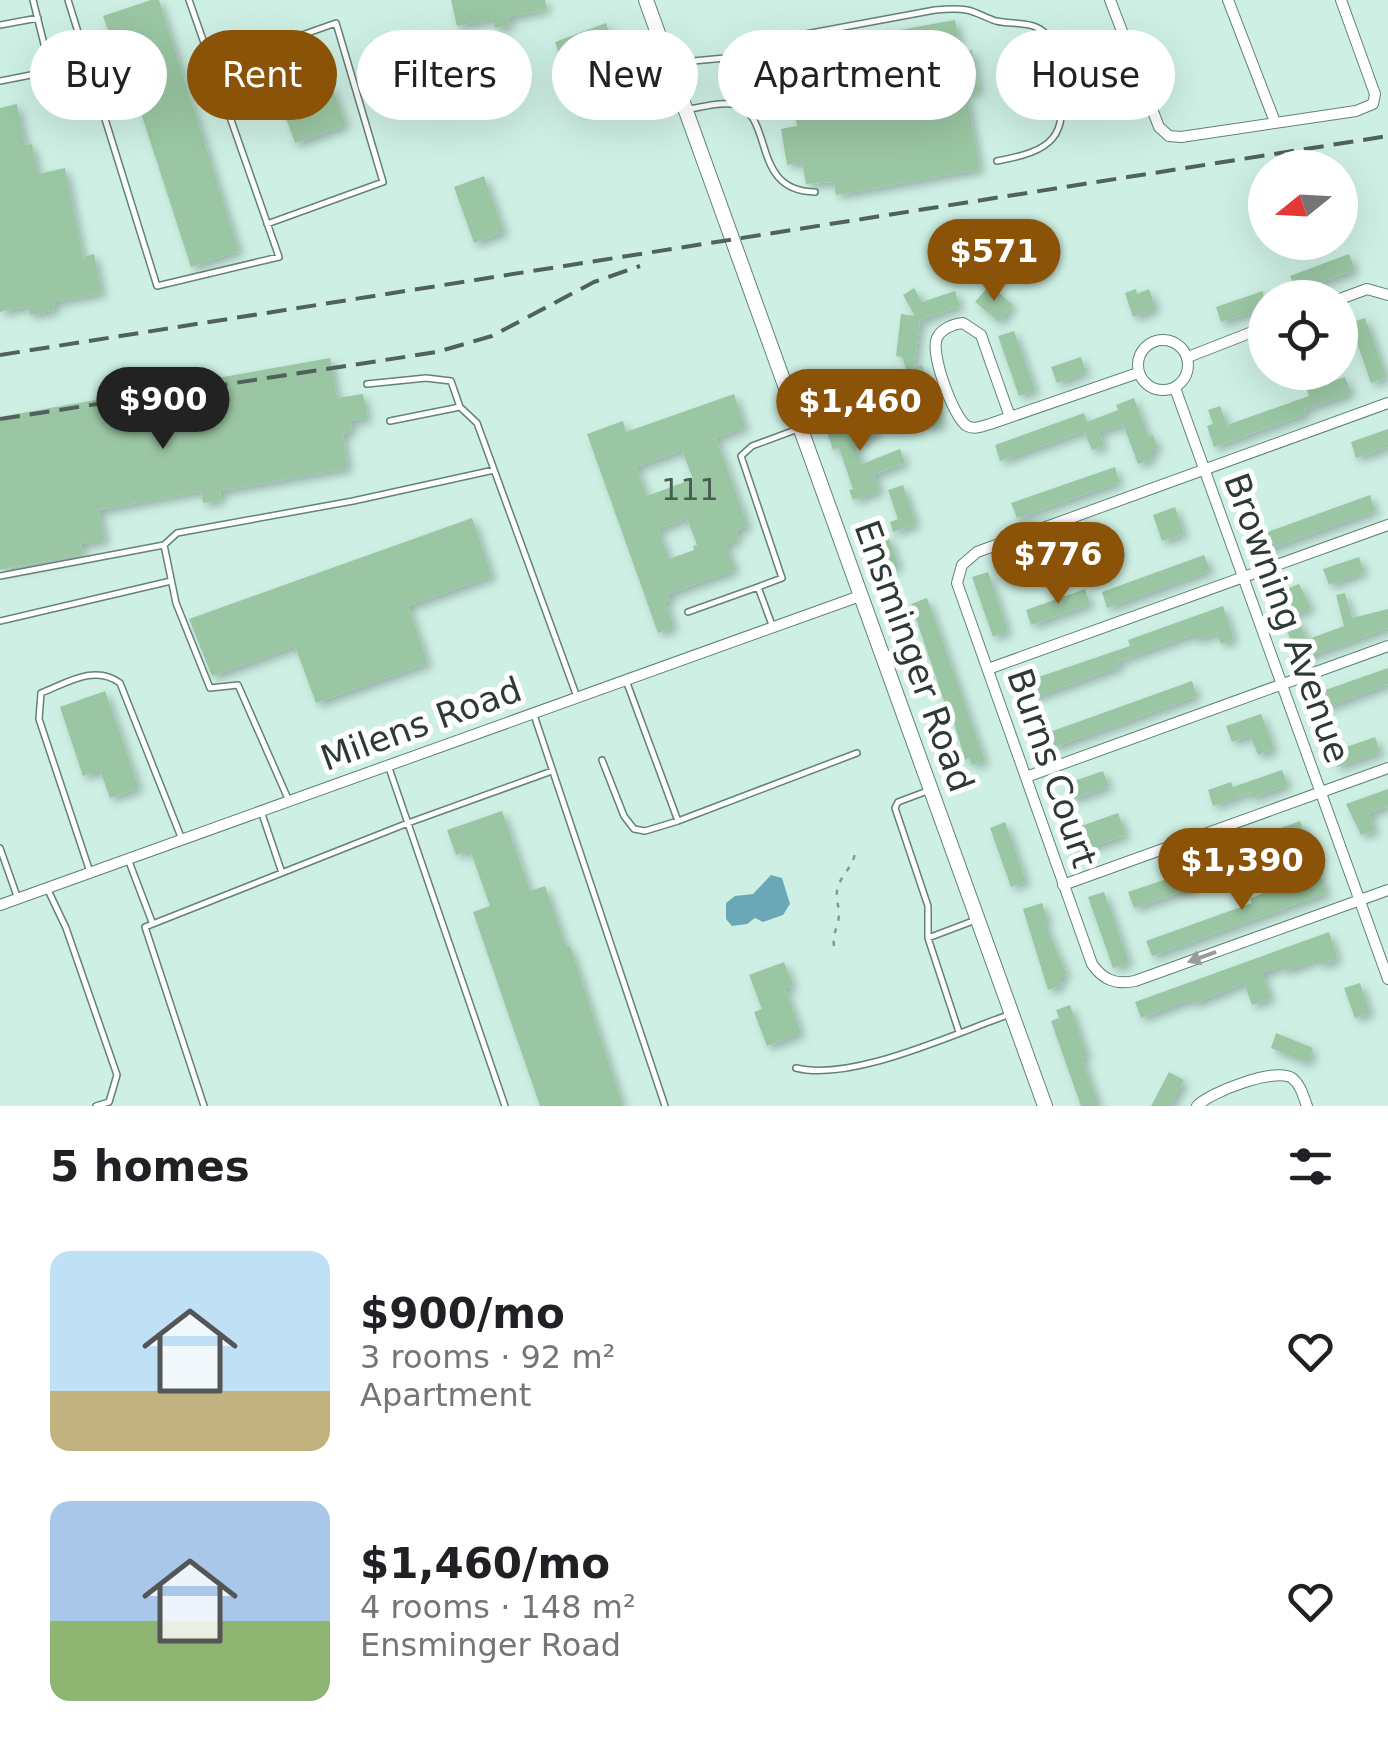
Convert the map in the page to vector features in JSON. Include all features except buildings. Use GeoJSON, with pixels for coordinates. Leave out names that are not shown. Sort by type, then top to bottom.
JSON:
{"type":"FeatureCollection","features":[{"type":"Feature","properties":{"kind":"street","name":"Ensminger Road"},"geometry":{"type":"LineString","coordinates":[[646,0],[657,30]]}},
{"type":"Feature","properties":{"kind":"street"},"geometry":{"type":"LineString","coordinates":[[1110,0],[1160,128],[1181,137],[1368,108],[1376,100],[1341,0]]}},
{"type":"Feature","properties":{"kind":"street"},"geometry":{"type":"LineString","coordinates":[[1228,0],[1275,122]]}},
{"type":"Feature","properties":{"kind":"street","name":"Ensminger Road"},"geometry":{"type":"LineString","coordinates":[[690,120],[1045,1106]]}},
{"type":"Feature","properties":{"kind":"street"},"geometry":{"type":"LineString","coordinates":[[1358,292],[1376,289],[1388,296]]}},
{"type":"Feature","properties":{"kind":"street"},"geometry":{"type":"LineString","coordinates":[[1010,417],[981,335],[963,323],[944,330],[936,338],[934,350],[954,410],[966,425],[974,428],[1010,417],[1138,373]]}},
{"type":"Feature","properties":{"kind":"street"},"geometry":{"type":"LineString","coordinates":[[1188,356],[1248,334]]}},
{"type":"Feature","properties":{"kind":"street"},"geometry":{"type":"LineString","coordinates":[[1154,339],[1175,341],[1188,356],[1188,375],[1175,388],[1161,391],[1146,386],[1138,373],[1139,353],[1154,339]]}},
{"type":"Feature","properties":{"kind":"street","name":"Browning Avenue"},"geometry":{"type":"LineString","coordinates":[[1175,388],[1388,978]]}},
{"type":"Feature","properties":{"kind":"street","name":"Burns Court"},"geometry":{"type":"LineString","coordinates":[[1388,402],[968,557],[958,573],[1092,964],[1105,978],[1126,983],[1388,890]]}},
{"type":"Feature","properties":{"kind":"street"},"geometry":{"type":"LineString","coordinates":[[988,669],[1388,526]]}},
{"type":"Feature","properties":{"kind":"street","name":"Milens Road"},"geometry":{"type":"LineString","coordinates":[[0,905],[860,596]]}},
{"type":"Feature","properties":{"kind":"street"},"geometry":{"type":"LineString","coordinates":[[1026,777],[1388,646]]}},
{"type":"Feature","properties":{"kind":"street"},"geometry":{"type":"LineString","coordinates":[[1064,885],[1388,768]]}},
{"type":"Feature","properties":{"kind":"street"},"geometry":{"type":"LineString","coordinates":[[1197,1106],[1207,1097],[1274,1074],[1291,1078],[1301,1089],[1307,1106]]}},
{"type":"Feature","properties":{"kind":"lane"},"geometry":{"type":"LineString","coordinates":[[0,81],[41,73],[46,52],[32,0]]}},
{"type":"Feature","properties":{"kind":"lane"},"geometry":{"type":"LineString","coordinates":[[68,0],[157,286],[279,257],[231,120]]}},
{"type":"Feature","properties":{"kind":"lane"},"geometry":{"type":"LineString","coordinates":[[189,0],[199,30]]}},
{"type":"Feature","properties":{"kind":"lane"},"geometry":{"type":"LineString","coordinates":[[828,30],[936,10],[964,9],[996,21],[1032,25],[1046,34],[1054,50],[1063,120],[1058,136],[1023,156],[997,161]]}},
{"type":"Feature","properties":{"kind":"lane"},"geometry":{"type":"LineString","coordinates":[[0,26],[38,18]]}},
{"type":"Feature","properties":{"kind":"lane"},"geometry":{"type":"LineString","coordinates":[[267,224],[383,182],[336,23],[316,30]]}},
{"type":"Feature","properties":{"kind":"lane"},"geometry":{"type":"LineString","coordinates":[[752,120],[760,132],[775,175],[800,192],[815,192]]}},
{"type":"Feature","properties":{"kind":"lane"},"geometry":{"type":"LineString","coordinates":[[367,384],[426,378],[450,381],[460,407],[477,423],[577,698]]}},
{"type":"Feature","properties":{"kind":"lane"},"geometry":{"type":"LineString","coordinates":[[390,421],[460,407]]}},
{"type":"Feature","properties":{"kind":"lane"},"geometry":{"type":"LineString","coordinates":[[688,612],[782,578],[741,456],[752,446],[801,428]]}},
{"type":"Feature","properties":{"kind":"lane"},"geometry":{"type":"LineString","coordinates":[[0,576],[164,546],[176,532],[353,501],[494,470]]}},
{"type":"Feature","properties":{"kind":"lane"},"geometry":{"type":"LineString","coordinates":[[164,546],[171,581],[210,688],[238,685],[290,800]]}},
{"type":"Feature","properties":{"kind":"lane"},"geometry":{"type":"LineString","coordinates":[[0,621],[171,581]]}},
{"type":"Feature","properties":{"kind":"lane"},"geometry":{"type":"LineString","coordinates":[[758,587],[772,628]]}},
{"type":"Feature","properties":{"kind":"lane"},"geometry":{"type":"LineString","coordinates":[[90,873],[39,718],[40,693],[91,674],[109,675],[120,684],[182,840]]}},
{"type":"Feature","properties":{"kind":"lane"},"geometry":{"type":"LineString","coordinates":[[626,680],[678,821]]}},
{"type":"Feature","properties":{"kind":"lane"},"geometry":{"type":"LineString","coordinates":[[533,714],[664,1106]]}},
{"type":"Feature","properties":{"kind":"lane"},"geometry":{"type":"LineString","coordinates":[[602,760],[624,816],[634,829],[645,830],[857,754]]}},
{"type":"Feature","properties":{"kind":"lane"},"geometry":{"type":"LineString","coordinates":[[388,765],[504,1106]]}},
{"type":"Feature","properties":{"kind":"lane"},"geometry":{"type":"LineString","coordinates":[[204,1106],[145,928],[408,823],[552,771]]}},
{"type":"Feature","properties":{"kind":"lane"},"geometry":{"type":"LineString","coordinates":[[930,790],[898,802],[895,808],[928,906],[928,938],[959,1032]]}},
{"type":"Feature","properties":{"kind":"lane"},"geometry":{"type":"LineString","coordinates":[[261,811],[282,873]]}},
{"type":"Feature","properties":{"kind":"lane"},"geometry":{"type":"LineString","coordinates":[[0,848],[18,898]]}},
{"type":"Feature","properties":{"kind":"lane"},"geometry":{"type":"LineString","coordinates":[[128,859],[152,922]]}},
{"type":"Feature","properties":{"kind":"lane"},"geometry":{"type":"LineString","coordinates":[[47,888],[66,928],[117,1075],[108,1102],[96,1106]]}},
{"type":"Feature","properties":{"kind":"lane"},"geometry":{"type":"LineString","coordinates":[[928,938],[978,920]]}},
{"type":"Feature","properties":{"kind":"lane"},"geometry":{"type":"LineString","coordinates":[[796,1068],[816,1073],[871,1063],[1012,1013]]}},
{"type":"Feature","properties":{"kind":"path"},"geometry":{"type":"LineString","coordinates":[[834,946],[832,936],[840,911],[836,893],[852,866],[856,848]]}},
{"type":"Feature","properties":{"kind":"water"},"geometry":{"type":"Polygon","coordinates":[[[771,875],[782,878],[790,904],[783,915],[732,926],[726,919],[726,903],[735,896],[753,894],[771,875]]]}},
{"type":"Feature","properties":{"kind":"railway"},"geometry":{"type":"LineString","coordinates":[[0,355],[1388,136]]}},
{"type":"Feature","properties":{"kind":"railway"},"geometry":{"type":"LineString","coordinates":[[0,419],[437,352],[492,336],[594,282],[640,266]]}}]}
